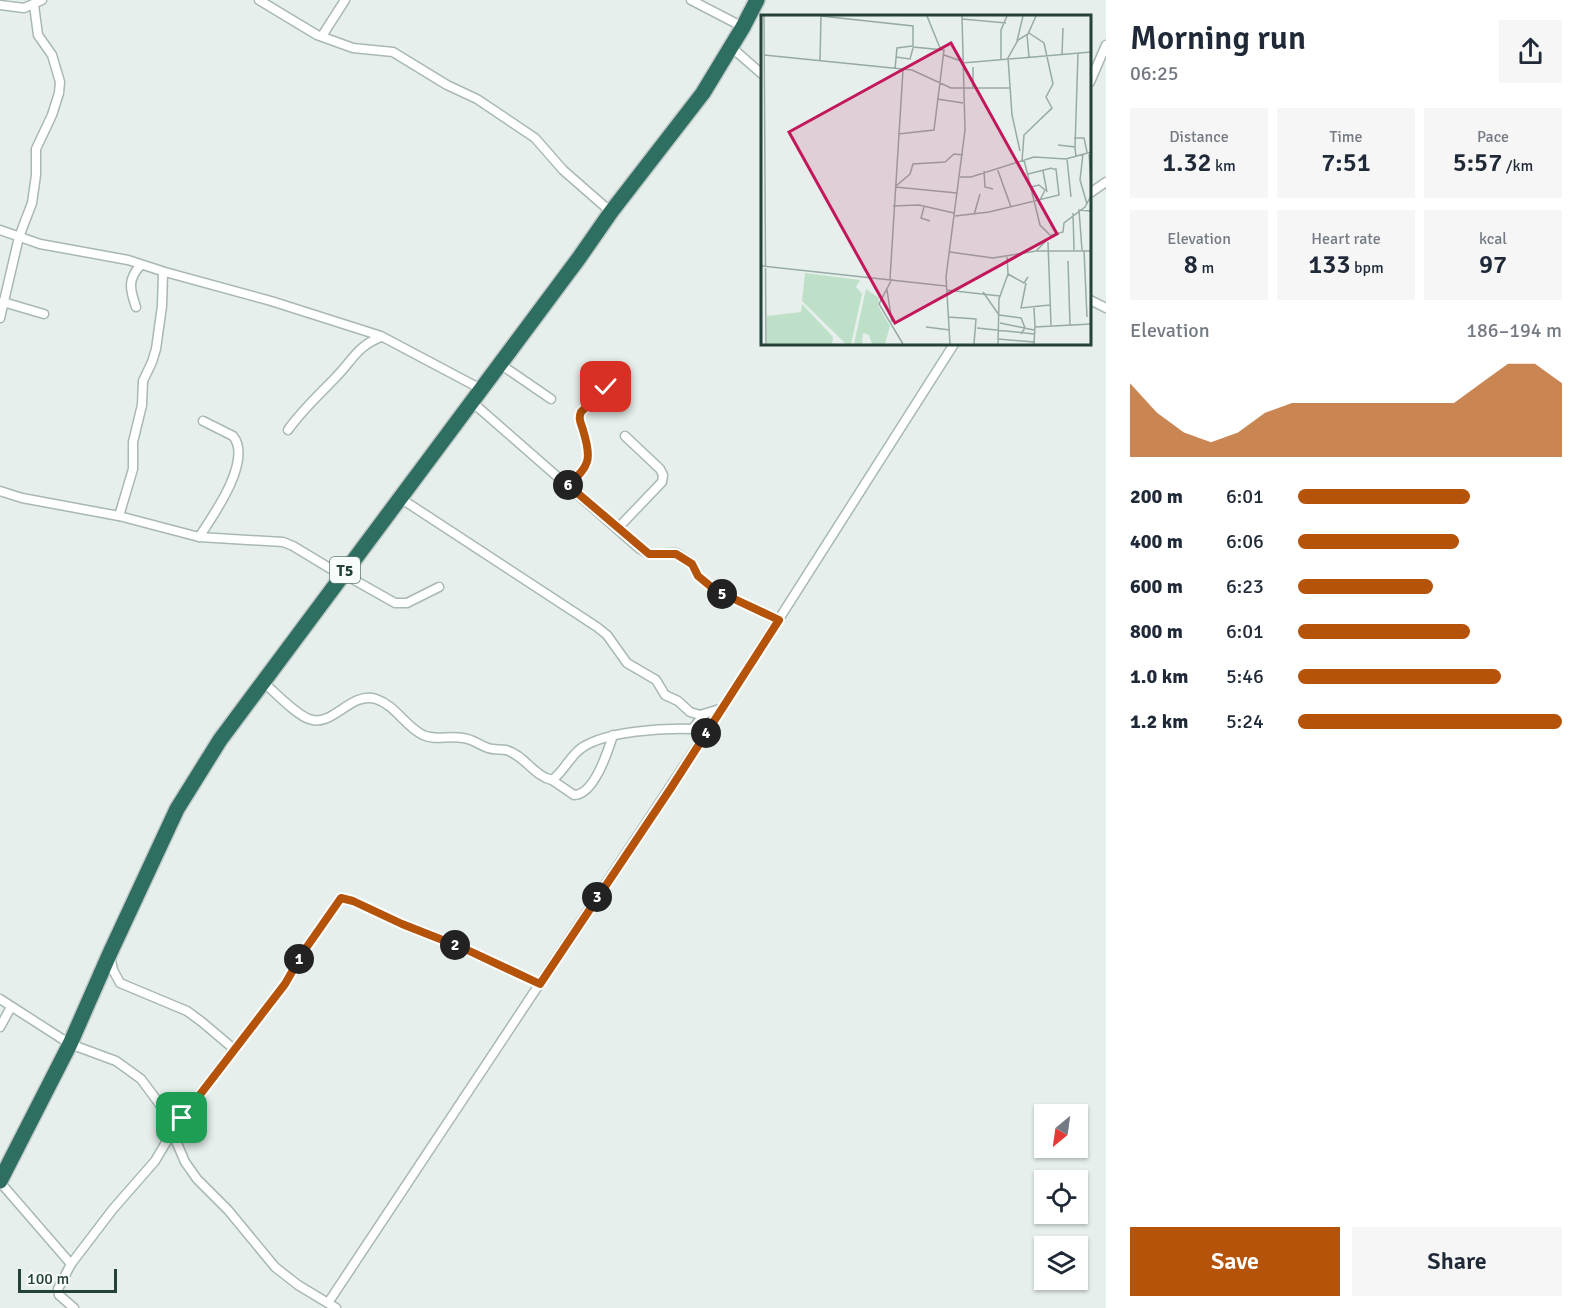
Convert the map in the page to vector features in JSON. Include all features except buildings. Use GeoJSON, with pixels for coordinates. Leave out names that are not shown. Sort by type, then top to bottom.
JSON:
{"type":"FeatureCollection","features":[{"type":"Feature","properties":{"kind":"highway","name":"T5"},"geometry":{"type":"LineString","coordinates":[[1,1176],[70,1044],[177,809],[220,740],[610,212],[703,93],[757,0]]}},
{"type":"Feature","properties":{"kind":"street"},"geometry":{"type":"LineString","coordinates":[[258,0],[304,29],[353,48],[393,52],[447,86],[477,99],[526,130],[569,176],[610,212]]}},
{"type":"Feature","properties":{"kind":"street"},"geometry":{"type":"LineString","coordinates":[[322,36],[345,0]]}},
{"type":"Feature","properties":{"kind":"street"},"geometry":{"type":"LineString","coordinates":[[691,0],[743,27]]}},
{"type":"Feature","properties":{"kind":"street"},"geometry":{"type":"LineString","coordinates":[[0,5],[24,8],[38,3],[38,35],[51,55],[60,82],[52,115],[36,149],[36,175],[32,203],[19,237],[0,318]]}},
{"type":"Feature","properties":{"kind":"street"},"geometry":{"type":"LineString","coordinates":[[1091,80],[1106,45]]}},
{"type":"Feature","properties":{"kind":"street"},"geometry":{"type":"LineString","coordinates":[[731,47],[761,73]]}},
{"type":"Feature","properties":{"kind":"street"},"geometry":{"type":"LineString","coordinates":[[1091,192],[1106,182]]}},
{"type":"Feature","properties":{"kind":"street"},"geometry":{"type":"LineString","coordinates":[[0,230],[40,244],[124,259],[271,301],[381,336],[476,396],[568,485],[649,554],[676,554],[692,564],[698,576],[715,590],[779,620]]}},
{"type":"Feature","properties":{"kind":"street"},"geometry":{"type":"LineString","coordinates":[[136,307],[130,285],[132,277],[141,265]]}},
{"type":"Feature","properties":{"kind":"street"},"geometry":{"type":"LineString","coordinates":[[119,516],[131,480],[134,463],[133,442],[142,405],[143,381],[156,349],[162,306],[163,272]]}},
{"type":"Feature","properties":{"kind":"street"},"geometry":{"type":"LineString","coordinates":[[1091,301],[1106,308]]}},
{"type":"Feature","properties":{"kind":"street"},"geometry":{"type":"LineString","coordinates":[[3,302],[44,314]]}},
{"type":"Feature","properties":{"kind":"street"},"geometry":{"type":"LineString","coordinates":[[288,430],[305,407],[335,378],[352,356],[372,340],[381,336]]}},
{"type":"Feature","properties":{"kind":"street"},"geometry":{"type":"LineString","coordinates":[[0,999],[70,1044],[116,1061],[141,1079],[161,1106],[171,1132],[191,1171],[228,1210],[268,1261],[285,1276],[332,1306],[540,984],[723,707],[953,345]]}},
{"type":"Feature","properties":{"kind":"street"},"geometry":{"type":"LineString","coordinates":[[500,363],[551,399]]}},
{"type":"Feature","properties":{"kind":"street"},"geometry":{"type":"LineString","coordinates":[[568,485],[584,471],[587,465],[588,449],[579,417],[581,412],[606,387]]}},
{"type":"Feature","properties":{"kind":"street"},"geometry":{"type":"LineString","coordinates":[[199,537],[226,498],[239,450],[233,436],[203,421]]}},
{"type":"Feature","properties":{"kind":"street"},"geometry":{"type":"LineString","coordinates":[[617,529],[662,482],[663,475],[660,469],[625,436]]}},
{"type":"Feature","properties":{"kind":"street"},"geometry":{"type":"LineString","coordinates":[[0,491],[22,498],[119,516],[199,537],[283,542],[395,603],[407,603],[439,587]]}},
{"type":"Feature","properties":{"kind":"street"},"geometry":{"type":"LineString","coordinates":[[400,498],[580,614],[607,635],[627,663],[645,672],[659,683],[665,695],[678,701],[694,714],[704,715]]}},
{"type":"Feature","properties":{"kind":"street"},"geometry":{"type":"LineString","coordinates":[[263,682],[306,718],[320,721],[363,698],[378,700],[391,707],[410,727],[431,738],[460,737],[489,748],[511,752],[540,775],[574,795],[582,792],[604,765],[613,735]]}},
{"type":"Feature","properties":{"kind":"street"},"geometry":{"type":"LineString","coordinates":[[552,780],[583,747],[594,741],[613,735],[669,728],[692,729],[704,715],[723,707]]}},
{"type":"Feature","properties":{"kind":"street"},"geometry":{"type":"LineString","coordinates":[[71,1306],[59,1294],[58,1289],[71,1264],[113,1209],[156,1161],[171,1132],[291,975],[298,960],[341,898],[463,948],[540,984]]}},
{"type":"Feature","properties":{"kind":"street"},"geometry":{"type":"LineString","coordinates":[[110,953],[113,969],[120,983],[187,1011],[235,1050]]}},
{"type":"Feature","properties":{"kind":"street"},"geometry":{"type":"LineString","coordinates":[[0,1027],[11,1007]]}},
{"type":"Feature","properties":{"kind":"street"},"geometry":{"type":"LineString","coordinates":[[1,1176],[71,1264]]}},
{"type":"Feature","properties":{"kind":"route"},"geometry":{"type":"LineString","coordinates":[[182,1118],[285,984],[298,960],[341,898],[346,898],[402,924],[463,948],[540,984],[671,788],[779,620],[715,590],[698,576],[692,564],[676,554],[671,552],[656,555],[640,549],[568,485],[584,471],[587,465],[588,449],[579,417],[586,406],[606,387]]}}]}
